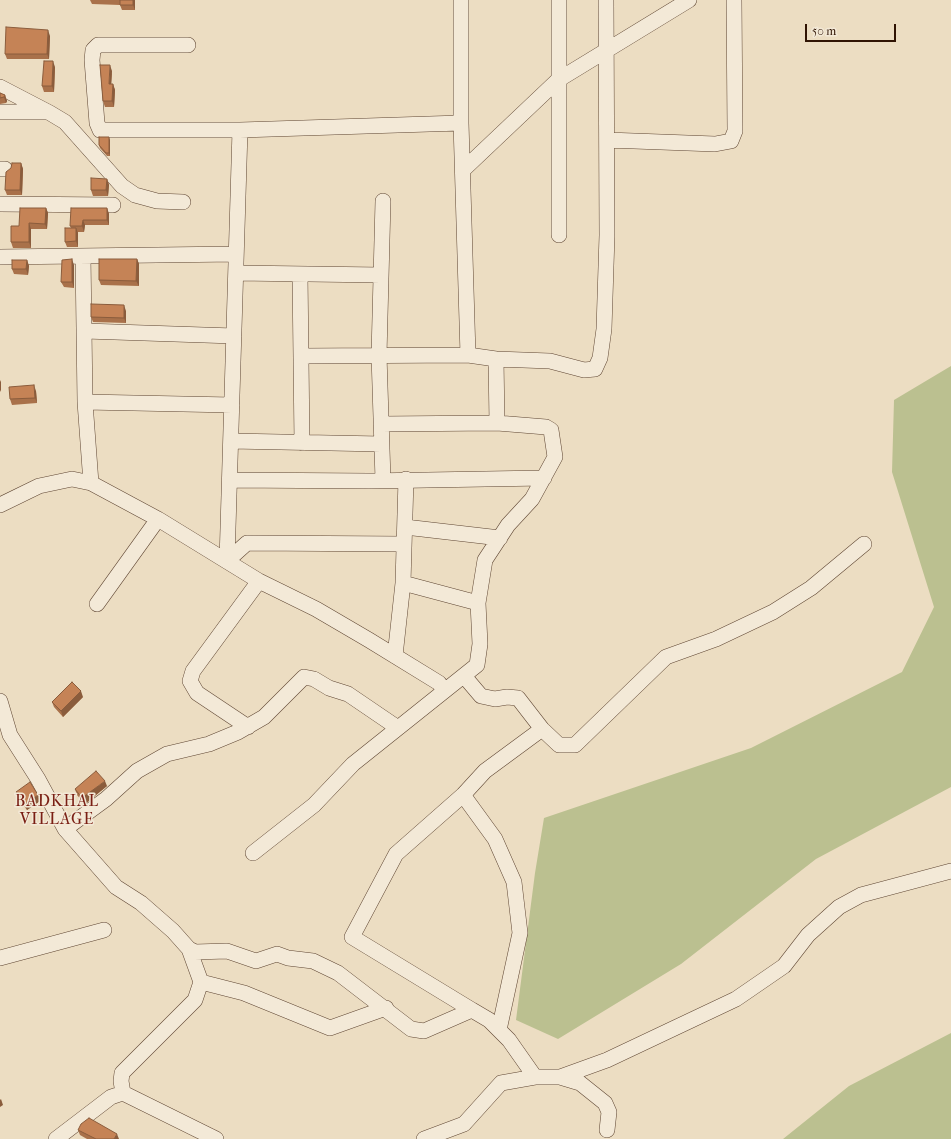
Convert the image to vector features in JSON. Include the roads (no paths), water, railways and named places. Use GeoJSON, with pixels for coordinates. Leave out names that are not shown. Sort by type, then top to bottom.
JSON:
{"type":"FeatureCollection","features":[{"type":"Feature","properties":{"kind":"street"},"geometry":{"type":"LineString","coordinates":[[460,0],[462,170],[468,355]]}},
{"type":"Feature","properties":{"kind":"street"},"geometry":{"type":"LineString","coordinates":[[559,0],[559,235]]}},
{"type":"Feature","properties":{"kind":"street"},"geometry":{"type":"LineString","coordinates":[[301,356],[468,355],[496,359],[550,361],[584,370],[595,369],[600,358],[604,329],[607,140],[606,0]]}},
{"type":"Feature","properties":{"kind":"street"},"geometry":{"type":"LineString","coordinates":[[462,170],[558,80],[689,0]]}},
{"type":"Feature","properties":{"kind":"street"},"geometry":{"type":"LineString","coordinates":[[607,140],[715,144],[731,141],[734,131],[734,0]]}},
{"type":"Feature","properties":{"kind":"street"},"geometry":{"type":"LineString","coordinates":[[188,45],[98,45],[93,50],[92,60],[97,123],[100,130],[240,130],[461,123]]}},
{"type":"Feature","properties":{"kind":"street"},"geometry":{"type":"LineString","coordinates":[[0,87],[50,112],[65,122],[122,186],[136,195],[157,201],[183,202]]}},
{"type":"Feature","properties":{"kind":"street"},"geometry":{"type":"LineString","coordinates":[[0,112],[50,112]]}},
{"type":"Feature","properties":{"kind":"street"},"geometry":{"type":"LineString","coordinates":[[227,561],[240,130]]}},
{"type":"Feature","properties":{"kind":"street"},"geometry":{"type":"LineString","coordinates":[[382,480],[379,356],[383,201]]}},
{"type":"Feature","properties":{"kind":"street"},"geometry":{"type":"LineString","coordinates":[[0,204],[112,205]]}},
{"type":"Feature","properties":{"kind":"street"},"geometry":{"type":"LineString","coordinates":[[0,257],[236,254]]}},
{"type":"Feature","properties":{"kind":"street"},"geometry":{"type":"LineString","coordinates":[[84,256],[85,402],[91,483]]}},
{"type":"Feature","properties":{"kind":"street"},"geometry":{"type":"LineString","coordinates":[[236,273],[381,275]]}},
{"type":"Feature","properties":{"kind":"street"},"geometry":{"type":"LineString","coordinates":[[300,274],[302,442]]}},
{"type":"Feature","properties":{"kind":"street"},"geometry":{"type":"LineString","coordinates":[[84,331],[234,336]]}},
{"type":"Feature","properties":{"kind":"street"},"geometry":{"type":"LineString","coordinates":[[496,359],[497,423]]}},
{"type":"Feature","properties":{"kind":"street"},"geometry":{"type":"LineString","coordinates":[[85,402],[232,405]]}},
{"type":"Feature","properties":{"kind":"street"},"geometry":{"type":"LineString","coordinates":[[253,853],[314,805],[353,764],[477,665],[480,644],[478,604],[485,560],[508,525],[532,499],[556,457],[551,430],[546,427],[497,423],[381,424]]}},
{"type":"Feature","properties":{"kind":"street"},"geometry":{"type":"LineString","coordinates":[[231,441],[381,444]]}},
{"type":"Feature","properties":{"kind":"street"},"geometry":{"type":"LineString","coordinates":[[230,480],[544,478]]}},
{"type":"Feature","properties":{"kind":"street"},"geometry":{"type":"LineString","coordinates":[[0,505],[39,486],[72,479],[91,483],[158,519],[259,581],[316,608],[439,683],[444,690]]}},
{"type":"Feature","properties":{"kind":"street"},"geometry":{"type":"LineString","coordinates":[[395,656],[403,583],[406,479]]}},
{"type":"Feature","properties":{"kind":"street"},"geometry":{"type":"LineString","coordinates":[[97,604],[158,519]]}},
{"type":"Feature","properties":{"kind":"street"},"geometry":{"type":"LineString","coordinates":[[405,527],[500,538]]}},
{"type":"Feature","properties":{"kind":"street"},"geometry":{"type":"LineString","coordinates":[[227,561],[247,543],[404,544]]}},
{"type":"Feature","properties":{"kind":"street"},"geometry":{"type":"LineString","coordinates":[[464,676],[481,696],[495,699],[507,697],[518,698],[542,729],[559,745],[575,745],[666,658],[716,638],[773,612],[811,588],[864,544]]}},
{"type":"Feature","properties":{"kind":"street"},"geometry":{"type":"LineString","coordinates":[[248,727],[197,692],[190,681],[193,671],[259,581]]}},
{"type":"Feature","properties":{"kind":"street"},"geometry":{"type":"LineString","coordinates":[[403,583],[478,604]]}},
{"type":"Feature","properties":{"kind":"street"},"geometry":{"type":"LineString","coordinates":[[65,829],[106,799],[137,770],[167,754],[209,744],[248,727],[264,717],[300,679],[308,677],[361,702],[398,728]]}},
{"type":"Feature","properties":{"kind":"street"},"geometry":{"type":"LineString","coordinates":[[0,701],[10,735],[38,779],[65,829],[116,886],[168,926],[189,949],[195,952],[226,951],[256,961],[277,954],[288,958],[313,961],[338,973],[386,1008],[411,1029],[424,1031],[472,1010]]}},
{"type":"Feature","properties":{"kind":"street"},"geometry":{"type":"LineString","coordinates":[[535,1077],[509,1040],[489,1020],[352,937],[396,854],[463,795],[485,770],[542,729]]}},
{"type":"Feature","properties":{"kind":"street"},"geometry":{"type":"LineString","coordinates":[[463,795],[495,839],[514,882],[520,933],[499,1030]]}},
{"type":"Feature","properties":{"kind":"street"},"geometry":{"type":"LineString","coordinates":[[424,1139],[464,1124],[501,1083],[535,1077],[560,1076],[607,1060],[736,999],[784,966],[808,935],[838,908],[861,895],[951,871]]}},
{"type":"Feature","properties":{"kind":"street"},"geometry":{"type":"LineString","coordinates":[[0,958],[104,930]]}},
{"type":"Feature","properties":{"kind":"street"},"geometry":{"type":"LineString","coordinates":[[123,1093],[121,1081],[122,1074],[195,1000],[201,982],[189,949]]}},
{"type":"Feature","properties":{"kind":"street"},"geometry":{"type":"LineString","coordinates":[[201,982],[244,992],[330,1028],[386,1008]]}},
{"type":"Feature","properties":{"kind":"street"},"geometry":{"type":"LineString","coordinates":[[560,1076],[580,1083],[605,1103],[609,1112],[607,1130]]}},
{"type":"Feature","properties":{"kind":"street"},"geometry":{"type":"LineString","coordinates":[[56,1139],[111,1097],[123,1093],[216,1139]]}},
{"type":"Feature","properties":{"kind":"district","name":"BADKHAL VILLAGE"},"geometry":{"type":"Point","coordinates":[57,811]}}]}
